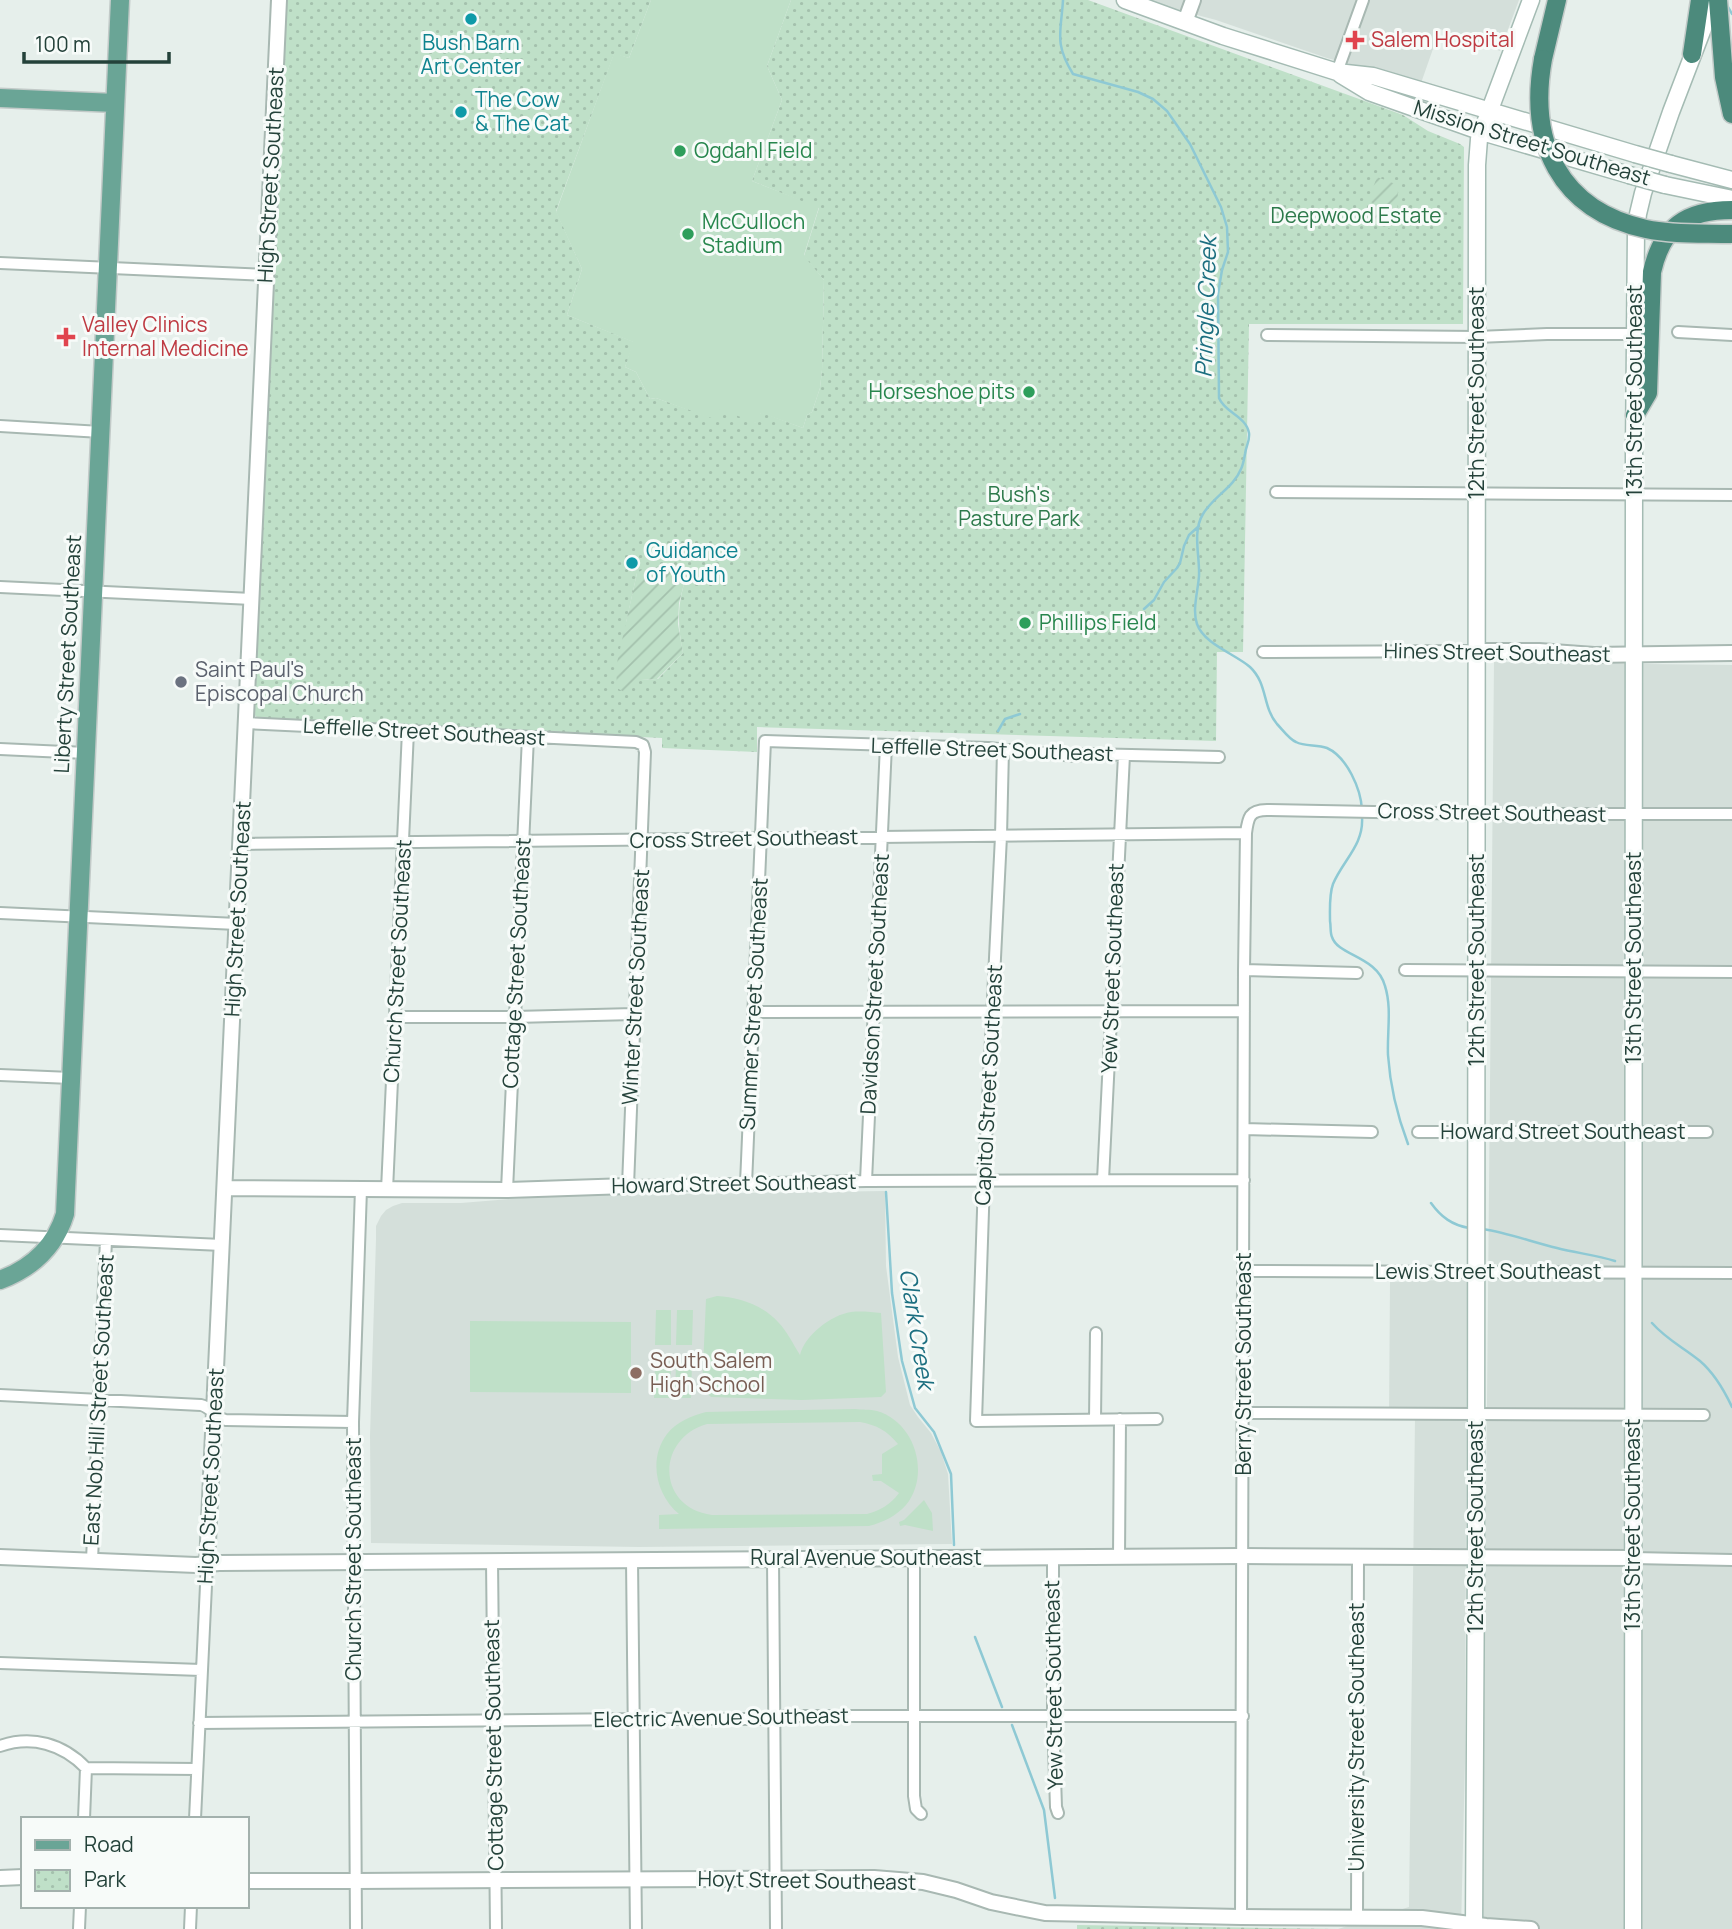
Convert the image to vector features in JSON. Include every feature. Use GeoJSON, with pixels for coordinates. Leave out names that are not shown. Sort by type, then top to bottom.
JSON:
{"type":"FeatureCollection","features":[{"type":"Feature","properties":{"kind":"highway"},"geometry":{"type":"LineString","coordinates":[[1557,0],[1543,59],[1539,103],[1545,142],[1559,173],[1592,208],[1609,217],[1648,230],[1732,234]]}},
{"type":"Feature","properties":{"kind":"highway"},"geometry":{"type":"LineString","coordinates":[[1692,54],[1708,2]]}},
{"type":"Feature","properties":{"kind":"highway"},"geometry":{"type":"LineString","coordinates":[[1708,2],[1732,114]]}},
{"type":"Feature","properties":{"kind":"highway"},"geometry":{"type":"LineString","coordinates":[[1635,415],[1648,393],[1652,272],[1662,242],[1673,229],[1705,212],[1732,210]]}},
{"type":"Feature","properties":{"kind":"main road","name":"Liberty Street Southeast"},"geometry":{"type":"LineString","coordinates":[[0,1280],[36,1261],[54,1238],[65,1214],[120,0]]}},
{"type":"Feature","properties":{"kind":"main road","name":"Mission Street Southeast"},"geometry":{"type":"LineString","coordinates":[[1125,0],[1337,72],[1373,76],[1732,180]]}},
{"type":"Feature","properties":{"kind":"main road","name":"12th Street Southeast"},"geometry":{"type":"LineString","coordinates":[[1474,1927],[1477,165],[1482,132],[1531,0]]}},
{"type":"Feature","properties":{"kind":"main road","name":"13th Street Southeast"},"geometry":{"type":"LineString","coordinates":[[1633,1929],[1636,230],[1643,193],[1692,54]]}},
{"type":"Feature","properties":{"kind":"main road","name":"Mission Street Southeast"},"geometry":{"type":"LineString","coordinates":[[1337,72],[1369,92],[1482,132],[1665,185],[1732,199]]}},
{"type":"Feature","properties":{"kind":"main road"},"geometry":{"type":"LineString","coordinates":[[0,99],[115,103]]}},
{"type":"Feature","properties":{"kind":"street","name":"High Street Southeast"},"geometry":{"type":"LineString","coordinates":[[195,1817],[279,0]]}},
{"type":"Feature","properties":{"kind":"street"},"geometry":{"type":"LineString","coordinates":[[1185,22],[1193,0]]}},
{"type":"Feature","properties":{"kind":"street"},"geometry":{"type":"LineString","coordinates":[[1337,72],[1363,0]]}},
{"type":"Feature","properties":{"kind":"street"},"geometry":{"type":"LineString","coordinates":[[0,263],[267,275]]}},
{"type":"Feature","properties":{"kind":"street"},"geometry":{"type":"LineString","coordinates":[[1678,332],[1732,335]]}},
{"type":"Feature","properties":{"kind":"street"},"geometry":{"type":"LineString","coordinates":[[1266,335],[1477,337],[1635,334]]}},
{"type":"Feature","properties":{"kind":"street"},"geometry":{"type":"LineString","coordinates":[[0,426],[101,432]]}},
{"type":"Feature","properties":{"kind":"street"},"geometry":{"type":"LineString","coordinates":[[1276,492],[1732,495]]}},
{"type":"Feature","properties":{"kind":"street"},"geometry":{"type":"LineString","coordinates":[[0,587],[252,599]]}},
{"type":"Feature","properties":{"kind":"street","name":"Hines Street Southeast"},"geometry":{"type":"LineString","coordinates":[[1263,652],[1539,651],[1594,655],[1732,653]]}},
{"type":"Feature","properties":{"kind":"street","name":"Leffelle Street Southeast"},"geometry":{"type":"LineString","coordinates":[[246,723],[636,742],[643,746]]}},
{"type":"Feature","properties":{"kind":"street","name":"Church Street Southeast"},"geometry":{"type":"LineString","coordinates":[[387,1190],[408,731]]}},
{"type":"Feature","properties":{"kind":"street","name":"Cottage Street Southeast"},"geometry":{"type":"LineString","coordinates":[[507,1190],[528,737]]}},
{"type":"Feature","properties":{"kind":"street","name":"Leffelle Street Southeast"},"geometry":{"type":"LineString","coordinates":[[765,741],[1003,749],[1074,756],[1219,757]]}},
{"type":"Feature","properties":{"kind":"street","name":"Summer Street Southeast"},"geometry":{"type":"LineString","coordinates":[[746,1184],[765,741]]}},
{"type":"Feature","properties":{"kind":"street","name":"Davidson Street Southeast"},"geometry":{"type":"LineString","coordinates":[[866,1181],[886,745]]}},
{"type":"Feature","properties":{"kind":"street","name":"Winter Street Southeast"},"geometry":{"type":"LineString","coordinates":[[628,1186],[645,752],[643,746]]}},
{"type":"Feature","properties":{"kind":"street"},"geometry":{"type":"LineString","coordinates":[[0,749],[86,753]]}},
{"type":"Feature","properties":{"kind":"street","name":"Capitol Street Southeast"},"geometry":{"type":"LineString","coordinates":[[1003,749],[976,1420],[1095,1420]]}},
{"type":"Feature","properties":{"kind":"street","name":"Yew Street Southeast"},"geometry":{"type":"LineString","coordinates":[[1103,1181],[1124,755]]}},
{"type":"Feature","properties":{"kind":"street","name":"Cross Street Southeast"},"geometry":{"type":"LineString","coordinates":[[1252,813],[1267,810],[1477,814],[1732,814]]}},
{"type":"Feature","properties":{"kind":"street","name":"Berry Street Southeast"},"geometry":{"type":"LineString","coordinates":[[1241,1917],[1244,970],[1246,833],[1248,817],[1252,813]]}},
{"type":"Feature","properties":{"kind":"street","name":"Cross Street Southeast"},"geometry":{"type":"LineString","coordinates":[[241,844],[1246,833]]}},
{"type":"Feature","properties":{"kind":"street"},"geometry":{"type":"LineString","coordinates":[[0,912],[237,923]]}},
{"type":"Feature","properties":{"kind":"street"},"geometry":{"type":"LineString","coordinates":[[1244,970],[1357,973]]}},
{"type":"Feature","properties":{"kind":"street"},"geometry":{"type":"LineString","coordinates":[[1405,970],[1732,972]]}},
{"type":"Feature","properties":{"kind":"street"},"geometry":{"type":"LineString","coordinates":[[754,1012],[1244,1011]]}},
{"type":"Feature","properties":{"kind":"street"},"geometry":{"type":"LineString","coordinates":[[396,1017],[634,1014]]}},
{"type":"Feature","properties":{"kind":"street"},"geometry":{"type":"LineString","coordinates":[[0,1075],[71,1078]]}},
{"type":"Feature","properties":{"kind":"street"},"geometry":{"type":"LineString","coordinates":[[1244,1129],[1372,1132]]}},
{"type":"Feature","properties":{"kind":"street","name":"Howard Street Southeast"},"geometry":{"type":"LineString","coordinates":[[1418,1132],[1707,1132]]}},
{"type":"Feature","properties":{"kind":"street","name":"Howard Street Southeast"},"geometry":{"type":"LineString","coordinates":[[225,1188],[507,1190],[866,1181],[1244,1180]]}},
{"type":"Feature","properties":{"kind":"street","name":"Church Street Southeast"},"geometry":{"type":"LineString","coordinates":[[356,1929],[353,1422],[361,1189]]}},
{"type":"Feature","properties":{"kind":"street"},"geometry":{"type":"LineString","coordinates":[[0,1235],[222,1245]]}},
{"type":"Feature","properties":{"kind":"street","name":"East Nob Hill Street Southeast"},"geometry":{"type":"LineString","coordinates":[[92,1560],[106,1240]]}},
{"type":"Feature","properties":{"kind":"street","name":"Lewis Street Southeast"},"geometry":{"type":"LineString","coordinates":[[1244,1271],[1732,1273]]}},
{"type":"Feature","properties":{"kind":"street"},"geometry":{"type":"LineString","coordinates":[[1097,1333],[1095,1420],[1157,1419]]}},
{"type":"Feature","properties":{"kind":"street"},"geometry":{"type":"LineString","coordinates":[[0,1395],[205,1405],[226,1420],[353,1422]]}},
{"type":"Feature","properties":{"kind":"street"},"geometry":{"type":"LineString","coordinates":[[1244,1413],[1704,1415]]}},
{"type":"Feature","properties":{"kind":"street"},"geometry":{"type":"LineString","coordinates":[[1119,1557],[1120,1419]]}},
{"type":"Feature","properties":{"kind":"street","name":"Rural Avenue Southeast"},"geometry":{"type":"LineString","coordinates":[[0,1557],[196,1565],[1242,1556],[1732,1560]]}},
{"type":"Feature","properties":{"kind":"street","name":"University Street Southeast"},"geometry":{"type":"LineString","coordinates":[[1357,1918],[1358,1556]]}},
{"type":"Feature","properties":{"kind":"street","name":"Yew Street Southeast"},"geometry":{"type":"LineString","coordinates":[[1053,1557],[1053,1717],[1058,1813]]}},
{"type":"Feature","properties":{"kind":"street"},"geometry":{"type":"LineString","coordinates":[[914,1558],[914,1796],[916,1809],[921,1814]]}},
{"type":"Feature","properties":{"kind":"street"},"geometry":{"type":"LineString","coordinates":[[772,1559],[776,1929]]}},
{"type":"Feature","properties":{"kind":"street"},"geometry":{"type":"LineString","coordinates":[[632,1560],[636,1929]]}},
{"type":"Feature","properties":{"kind":"street","name":"Cottage Street Southeast"},"geometry":{"type":"LineString","coordinates":[[492,1561],[496,1929]]}},
{"type":"Feature","properties":{"kind":"street"},"geometry":{"type":"LineString","coordinates":[[0,1663],[201,1670]]}},
{"type":"Feature","properties":{"kind":"street","name":"Electric Avenue Southeast"},"geometry":{"type":"LineString","coordinates":[[199,1723],[785,1716],[1243,1716]]}},
{"type":"Feature","properties":{"kind":"street"},"geometry":{"type":"LineString","coordinates":[[0,1746],[16,1742],[44,1742],[68,1752],[86,1768],[197,1769]]}},
{"type":"Feature","properties":{"kind":"street"},"geometry":{"type":"LineString","coordinates":[[84,1817],[86,1768]]}},
{"type":"Feature","properties":{"kind":"street"},"geometry":{"type":"LineString","coordinates":[[0,1878],[21,1877]]}},
{"type":"Feature","properties":{"kind":"street","name":"Hoyt Street Southeast"},"geometry":{"type":"LineString","coordinates":[[248,1881],[874,1878],[912,1881],[956,1890],[990,1902],[1045,1913],[1422,1918],[1474,1927],[1531,1929]]}},
{"type":"Feature","properties":{"kind":"street"},"geometry":{"type":"LineString","coordinates":[[79,1929],[80,1908]]}},
{"type":"Feature","properties":{"kind":"street"},"geometry":{"type":"LineString","coordinates":[[190,1929],[191,1908]]}},
{"type":"Feature","properties":{"kind":"shaded area","name":"Salem Hospital"},"geometry":{"type":"Polygon","coordinates":[[[1149,0],[1519,0],[1500,51],[1440,29],[1421,83],[1327,58],[1149,0]]]}},
{"type":"Feature","properties":{"kind":"shaded area"},"geometry":{"type":"Polygon","coordinates":[[[1494,662],[1732,665],[1732,1929],[1482,1929],[1494,662]]]}},
{"type":"Feature","properties":{"kind":"shaded area","name":"South Salem High School"},"geometry":{"type":"Polygon","coordinates":[[[885,1191],[886,1266],[898,1357],[910,1405],[931,1433],[948,1474],[952,1544],[639,1547],[371,1543],[370,1436],[376,1226],[386,1210],[402,1203],[461,1203],[549,1196],[885,1191]]]}},
{"type":"Feature","properties":{"kind":"shaded area"},"geometry":{"type":"Polygon","coordinates":[[[1467,1279],[1465,1761],[1461,1929],[1338,1929],[1409,1907],[1415,1418],[1389,1419],[1390,1282],[1467,1279]]]}},
{"type":"Feature","properties":{"kind":"green space","name":"Bush's Pasture Park"},"geometry":{"type":"Polygon","coordinates":[[[284,0],[651,0],[629,58],[614,54],[556,211],[582,269],[567,315],[634,342],[625,367],[636,372],[650,399],[656,398],[717,420],[720,409],[756,423],[761,412],[803,428],[820,388],[824,280],[804,256],[819,208],[752,181],[782,100],[767,66],[791,0],[1088,0],[1403,115],[1428,131],[1464,147],[1463,324],[1249,324],[1243,652],[1217,652],[1216,741],[757,727],[757,752],[662,748],[662,738],[263,720],[254,715],[252,710],[284,0]],[[637,573],[626,623],[641,680],[658,679],[683,653],[679,619],[684,584],[637,573]]]}},
{"type":"Feature","properties":{"kind":"green space","name":"McCulloch Stadium"},"geometry":{"type":"Polygon","coordinates":[[[651,0],[791,0],[767,66],[782,100],[752,181],[819,207],[804,255],[824,280],[822,370],[820,388],[803,428],[761,413],[757,423],[717,421],[656,398],[650,399],[636,372],[625,367],[633,342],[567,315],[582,269],[556,212],[614,53],[629,58],[651,0]]]}},
{"type":"Feature","properties":{"kind":"green space"},"geometry":{"type":"Polygon","coordinates":[[[1377,177],[1398,185],[1397,231],[1367,221],[1373,203],[1368,201],[1377,177]]]}},
{"type":"Feature","properties":{"kind":"green space"},"geometry":{"type":"Polygon","coordinates":[[[663,566],[681,574],[684,584],[679,603],[678,624],[683,653],[657,679],[641,680],[624,692],[617,688],[616,667],[637,573],[647,567],[663,566]]]}},
{"type":"Feature","properties":{"kind":"green space"},"geometry":{"type":"Polygon","coordinates":[[[717,1296],[742,1300],[765,1311],[787,1333],[800,1355],[813,1333],[835,1317],[851,1312],[881,1313],[886,1392],[881,1397],[802,1400],[711,1397],[702,1389],[706,1299],[717,1296]]]}},
{"type":"Feature","properties":{"kind":"green space"},"geometry":{"type":"Polygon","coordinates":[[[656,1310],[671,1310],[671,1345],[655,1345],[656,1310]]]}},
{"type":"Feature","properties":{"kind":"green space"},"geometry":{"type":"Polygon","coordinates":[[[677,1310],[693,1310],[692,1345],[676,1345],[677,1310]]]}},
{"type":"Feature","properties":{"kind":"green space"},"geometry":{"type":"Polygon","coordinates":[[[470,1321],[631,1322],[631,1393],[470,1392],[470,1321]]]}},
{"type":"Feature","properties":{"kind":"green space"},"geometry":{"type":"Polygon","coordinates":[[[655,1363],[671,1363],[670,1398],[654,1398],[655,1363]]]}},
{"type":"Feature","properties":{"kind":"green space"},"geometry":{"type":"Polygon","coordinates":[[[676,1363],[692,1363],[691,1398],[675,1398],[676,1363]]]}},
{"type":"Feature","properties":{"kind":"green space"},"geometry":{"type":"Polygon","coordinates":[[[855,1409],[877,1411],[901,1426],[915,1450],[918,1465],[913,1493],[898,1512],[869,1526],[659,1529],[659,1515],[679,1514],[665,1497],[657,1476],[656,1465],[661,1444],[680,1422],[706,1412],[855,1409]],[[860,1422],[707,1424],[690,1432],[678,1444],[671,1458],[669,1472],[673,1487],[681,1500],[694,1510],[712,1515],[867,1514],[889,1504],[899,1493],[881,1481],[873,1481],[872,1475],[882,1474],[882,1454],[898,1444],[881,1429],[860,1422]]]}},
{"type":"Feature","properties":{"kind":"green space"},"geometry":{"type":"Polygon","coordinates":[[[924,1500],[932,1513],[933,1531],[900,1526],[899,1522],[924,1500]]]}},
{"type":"Feature","properties":{"kind":"green space"},"geometry":{"type":"Polygon","coordinates":[[[1077,1925],[1338,1929],[1077,1929],[1077,1925]]]}},
{"type":"Feature","properties":{"kind":"waterway","name":"Pringle Creek"},"geometry":{"type":"LineString","coordinates":[[1063,0],[1061,46],[1073,74],[1138,92],[1153,99],[1167,111],[1190,144],[1221,207],[1227,227],[1228,252],[1218,294],[1219,398],[1244,422],[1249,436],[1238,475],[1207,508],[1198,528],[1199,576],[1195,607],[1197,624],[1206,637],[1244,662],[1256,674],[1272,717],[1293,741],[1327,748],[1341,759],[1356,784],[1362,810]]}},
{"type":"Feature","properties":{"kind":"waterway"},"geometry":{"type":"LineString","coordinates":[[1727,5],[1732,14]]}},
{"type":"Feature","properties":{"kind":"waterway","name":"Clark Creek"},"geometry":{"type":"LineString","coordinates":[[1144,609],[1154,600],[1164,582],[1177,568],[1189,535],[1199,526]]}},
{"type":"Feature","properties":{"kind":"waterway","name":"Clark Creek"},"geometry":{"type":"LineString","coordinates":[[998,731],[1005,719],[1020,714]]}},
{"type":"Feature","properties":{"kind":"waterway","name":"Pringle Creek"},"geometry":{"type":"LineString","coordinates":[[1362,817],[1360,836],[1332,888],[1331,934],[1342,948],[1374,968],[1385,986],[1389,1020],[1390,1077],[1408,1144]]}},
{"type":"Feature","properties":{"kind":"waterway","name":"Clark Creek"},"geometry":{"type":"LineString","coordinates":[[886,1192],[892,1293],[902,1361],[915,1408],[934,1432],[951,1474],[954,1545]]}},
{"type":"Feature","properties":{"kind":"waterway","name":"Pringle Creek"},"geometry":{"type":"LineString","coordinates":[[1431,1203],[1447,1220],[1469,1228]]}},
{"type":"Feature","properties":{"kind":"waterway","name":"Pringle Creek"},"geometry":{"type":"LineString","coordinates":[[1483,1229],[1615,1261]]}},
{"type":"Feature","properties":{"kind":"waterway","name":"Pringle Creek"},"geometry":{"type":"LineString","coordinates":[[1652,1323],[1705,1366],[1732,1407]]}},
{"type":"Feature","properties":{"kind":"waterway","name":"Clark Creek"},"geometry":{"type":"LineString","coordinates":[[975,1637],[1002,1707]]}},
{"type":"Feature","properties":{"kind":"waterway","name":"Clark Creek"},"geometry":{"type":"LineString","coordinates":[[1012,1725],[1044,1810],[1055,1898]]}},
{"type":"Feature","properties":{"kind":"place","name":"Bush Barn Art Center"},"geometry":{"type":"Point","coordinates":[471,19]}},
{"type":"Feature","properties":{"kind":"place","name":"Salem Hospital"},"geometry":{"type":"Point","coordinates":[1355,40]}},
{"type":"Feature","properties":{"kind":"place","name":"The Cow & The Cat"},"geometry":{"type":"Point","coordinates":[461,112]}},
{"type":"Feature","properties":{"kind":"place","name":"Ogdahl Field"},"geometry":{"type":"Point","coordinates":[680,151]}},
{"type":"Feature","properties":{"kind":"place","name":"McCulloch Stadium"},"geometry":{"type":"Point","coordinates":[688,234]}},
{"type":"Feature","properties":{"kind":"place","name":"Valley Clinics Internal Medicine"},"geometry":{"type":"Point","coordinates":[66,337]}},
{"type":"Feature","properties":{"kind":"place","name":"Horseshoe pits"},"geometry":{"type":"Point","coordinates":[1029,392]}},
{"type":"Feature","properties":{"kind":"place","name":"Guidance of Youth"},"geometry":{"type":"Point","coordinates":[632,563]}},
{"type":"Feature","properties":{"kind":"place","name":"Phillips Field"},"geometry":{"type":"Point","coordinates":[1025,623]}},
{"type":"Feature","properties":{"kind":"place","name":"Saint Paul's Episcopal Church"},"geometry":{"type":"Point","coordinates":[181,682]}},
{"type":"Feature","properties":{"kind":"place","name":"South Salem High School"},"geometry":{"type":"Point","coordinates":[636,1373]}},
{"type":"Feature","properties":{"kind":"park label","name":"Deepwood Estate"},"geometry":{"type":"Point","coordinates":[1356,216]}}]}
